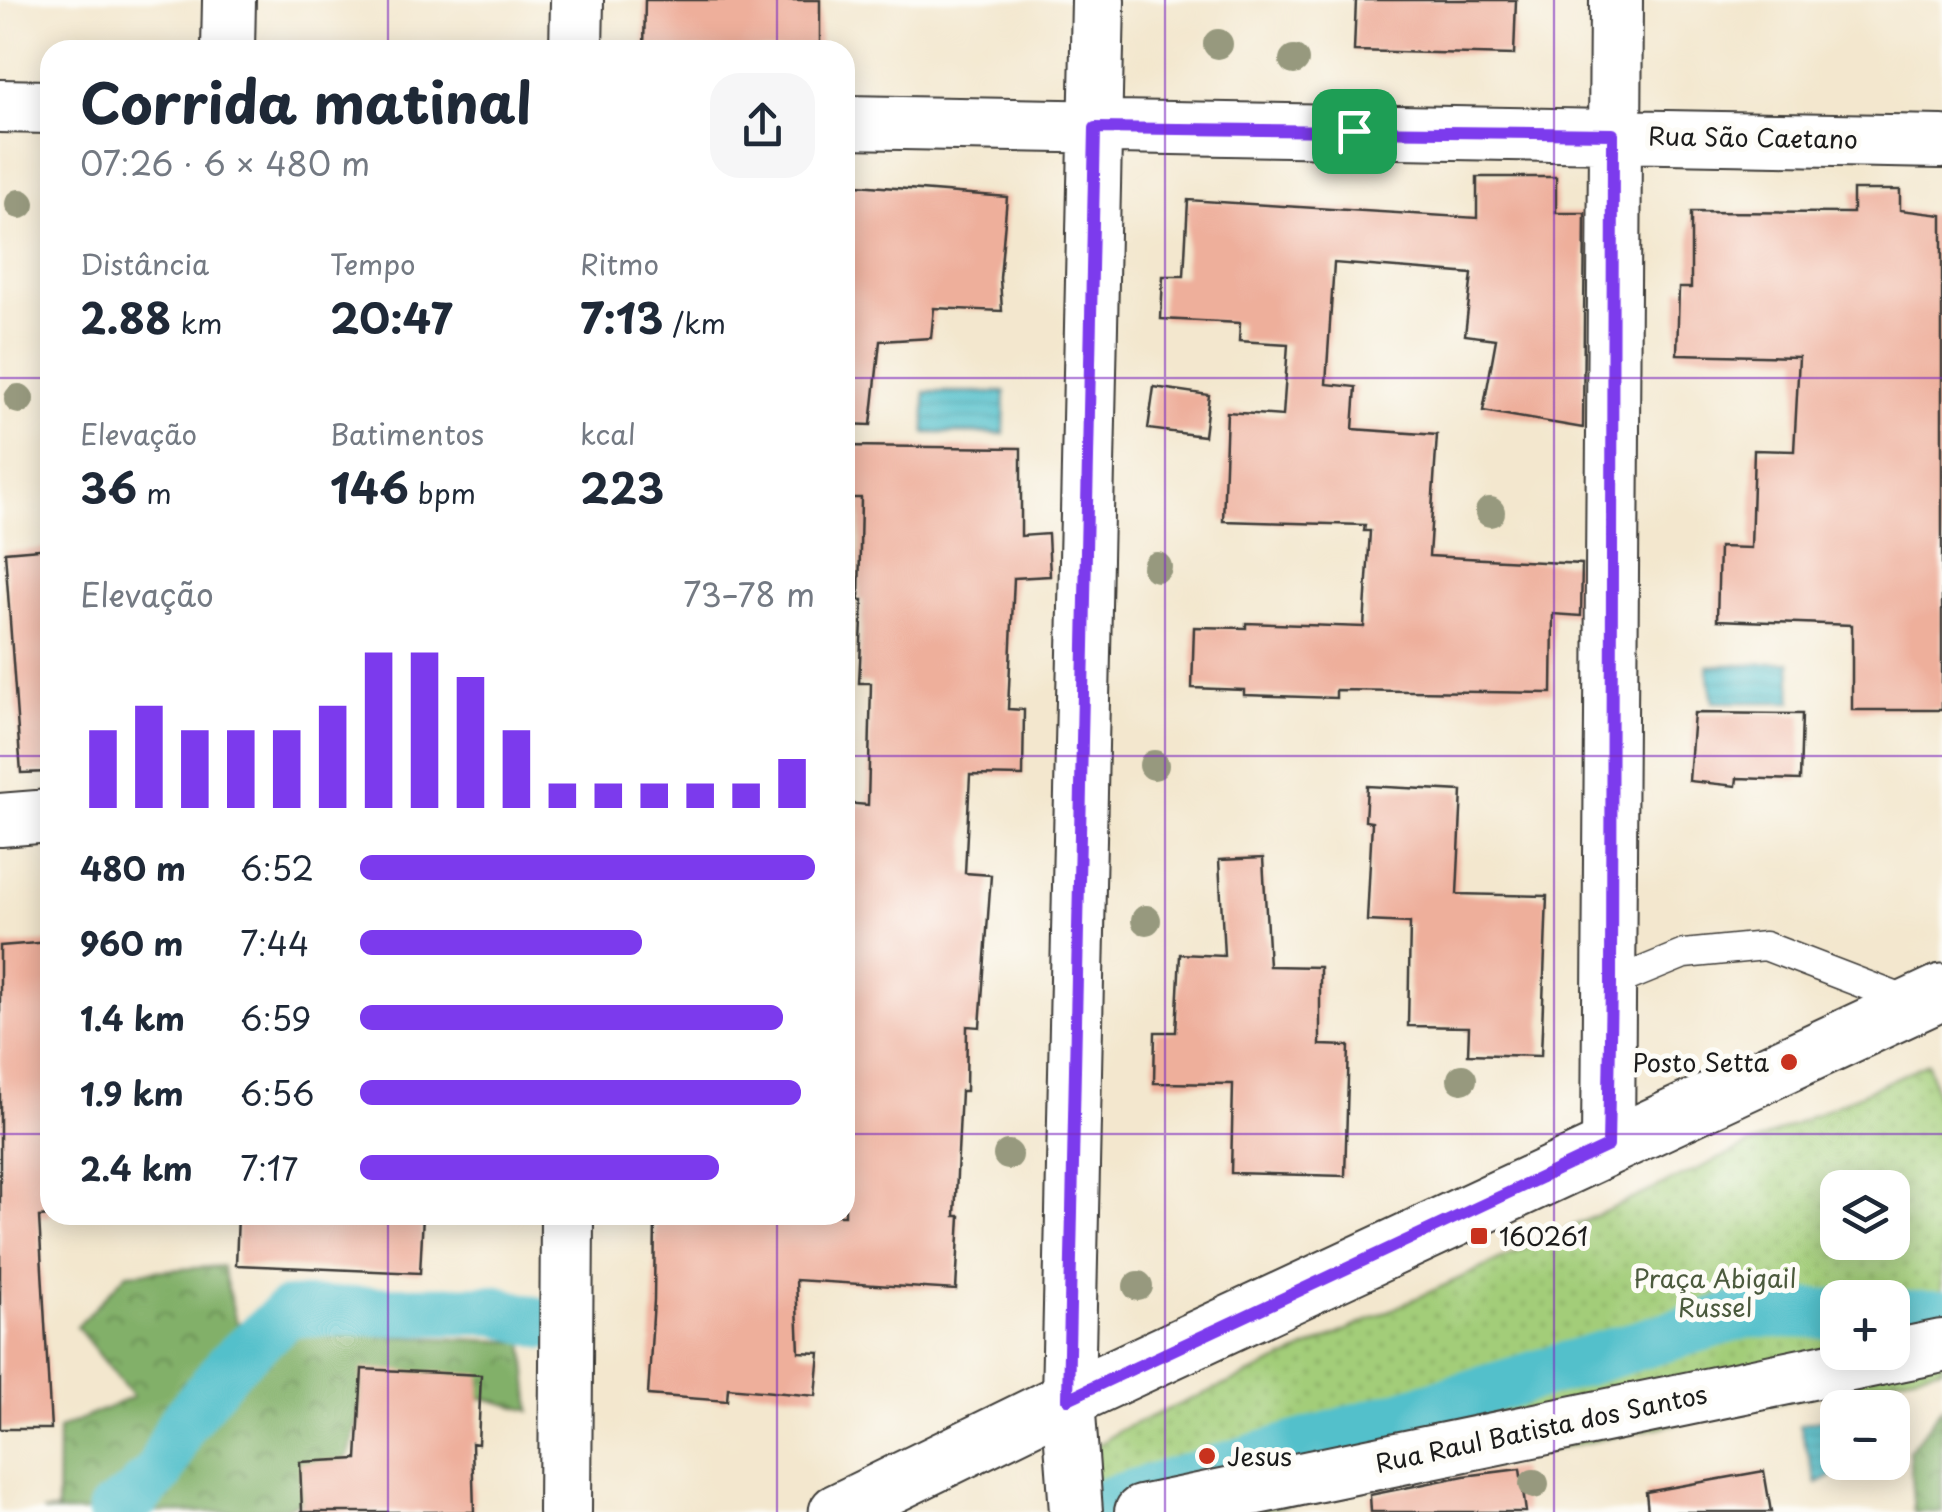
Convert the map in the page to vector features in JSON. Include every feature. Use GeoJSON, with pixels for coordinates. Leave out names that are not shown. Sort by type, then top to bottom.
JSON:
{"type":"FeatureCollection","features":[{"type":"Feature","properties":{"kind":"main road"},"geometry":{"type":"LineString","coordinates":[[837,1512],[1068,1399],[1929,998]]}},
{"type":"Feature","properties":{"kind":"street"},"geometry":{"type":"LineString","coordinates":[[228,40],[230,0]]}},
{"type":"Feature","properties":{"kind":"street"},"geometry":{"type":"LineString","coordinates":[[576,40],[577,0]]}},
{"type":"Feature","properties":{"kind":"street"},"geometry":{"type":"LineString","coordinates":[[1076,1512],[1068,1399],[1098,0]]}},
{"type":"Feature","properties":{"kind":"street"},"geometry":{"type":"LineString","coordinates":[[1608,1146],[1616,0]]}},
{"type":"Feature","properties":{"kind":"street"},"geometry":{"type":"LineString","coordinates":[[0,106],[40,107]]}},
{"type":"Feature","properties":{"kind":"street","name":"Rua São Caetano"},"geometry":{"type":"LineString","coordinates":[[855,122],[1942,142]]}},
{"type":"Feature","properties":{"kind":"street"},"geometry":{"type":"LineString","coordinates":[[0,820],[40,817]]}},
{"type":"Feature","properties":{"kind":"street"},"geometry":{"type":"LineString","coordinates":[[565,1512],[567,1225]]}},
{"type":"Feature","properties":{"kind":"street","name":"Rua Raul Batista dos Santos"},"geometry":{"type":"LineString","coordinates":[[1141,1512],[1942,1346]]}},
{"type":"Feature","properties":{"kind":"lane"},"geometry":{"type":"LineString","coordinates":[[1611,984],[1684,954],[1765,946],[1929,998]]}},
{"type":"Feature","properties":{"kind":"green space","name":"Praça Abigail Russel"},"geometry":{"type":"Polygon","coordinates":[[[1928,1063],[1942,1116],[1942,1368],[1837,1390],[1820,1390],[1820,1394],[1255,1512],[1090,1512],[1093,1448],[1120,1430],[1271,1365],[1928,1063]]]}},
{"type":"Feature","properties":{"kind":"green space"},"geometry":{"type":"Polygon","coordinates":[[[222,1266],[236,1322],[295,1332],[524,1342],[531,1411],[484,1398],[363,1401],[349,1454],[325,1489],[287,1508],[229,1512],[42,1512],[57,1511],[58,1429],[133,1397],[77,1327],[127,1273],[222,1266]]]}},
{"type":"Feature","properties":{"kind":"green space"},"geometry":{"type":"Polygon","coordinates":[[[1942,1407],[1942,1512],[1914,1512],[1910,1450],[1942,1407]]]}},
{"type":"Feature","properties":{"kind":"water"},"geometry":{"type":"Polygon","coordinates":[[[925,392],[1005,392],[1004,434],[925,433],[925,392]]]}},
{"type":"Feature","properties":{"kind":"water"},"geometry":{"type":"Polygon","coordinates":[[[1790,662],[1792,702],[1713,702],[1707,666],[1790,662]]]}},
{"type":"Feature","properties":{"kind":"water"},"geometry":{"type":"Polygon","coordinates":[[[1820,1420],[1820,1480],[1825,1480],[1817,1484],[1800,1425],[1820,1420]]]}},
{"type":"Feature","properties":{"kind":"building"},"geometry":{"type":"Polygon","coordinates":[[[645,0],[820,0],[820,40],[644,40],[645,0]]]}},
{"type":"Feature","properties":{"kind":"building"},"geometry":{"type":"Polygon","coordinates":[[[1356,0],[1516,0],[1514,55],[1354,51],[1356,0]]]}},
{"type":"Feature","properties":{"kind":"building"},"geometry":{"type":"Polygon","coordinates":[[[1477,177],[1556,177],[1556,213],[1585,213],[1583,428],[1483,411],[1496,339],[1465,335],[1472,274],[1334,263],[1326,384],[1356,387],[1353,429],[1437,435],[1429,556],[1582,564],[1581,616],[1553,614],[1552,693],[1336,690],[1336,698],[1244,695],[1244,690],[1192,688],[1194,627],[1246,628],[1246,623],[1364,627],[1370,531],[1364,531],[1365,525],[1223,521],[1227,412],[1283,416],[1288,344],[1239,341],[1240,323],[1161,319],[1163,276],[1184,276],[1188,200],[1477,218],[1477,177]]]}},
{"type":"Feature","properties":{"kind":"building"},"geometry":{"type":"Polygon","coordinates":[[[855,185],[1007,197],[1000,278],[1002,311],[934,308],[931,338],[880,341],[871,425],[855,424],[855,185]]]}},
{"type":"Feature","properties":{"kind":"building"},"geometry":{"type":"Polygon","coordinates":[[[1853,190],[1900,190],[1900,210],[1942,215],[1942,710],[1852,710],[1852,625],[1717,620],[1719,547],[1751,548],[1754,450],[1794,451],[1799,357],[1677,354],[1679,288],[1691,288],[1691,212],[1853,213],[1853,190]]]}},
{"type":"Feature","properties":{"kind":"building"},"geometry":{"type":"Polygon","coordinates":[[[1154,387],[1209,395],[1204,436],[1148,429],[1154,387]]]}},
{"type":"Feature","properties":{"kind":"building"},"geometry":{"type":"Polygon","coordinates":[[[855,446],[1021,448],[1021,536],[1048,534],[1050,576],[1014,578],[1008,709],[1024,710],[1023,776],[970,775],[965,873],[991,875],[980,1027],[967,1026],[966,1091],[961,1091],[956,1290],[796,1280],[799,1352],[820,1353],[816,1396],[728,1388],[727,1401],[648,1395],[655,1225],[855,1225],[855,804],[868,805],[871,683],[859,683],[863,600],[859,600],[861,498],[855,498],[855,446]]]}},
{"type":"Feature","properties":{"kind":"building"},"geometry":{"type":"Polygon","coordinates":[[[40,549],[40,772],[21,773],[5,552],[40,549]]]}},
{"type":"Feature","properties":{"kind":"building"},"geometry":{"type":"Polygon","coordinates":[[[1694,713],[1802,714],[1800,780],[1737,778],[1736,786],[1689,781],[1694,713]]]}},
{"type":"Feature","properties":{"kind":"building"},"geometry":{"type":"Polygon","coordinates":[[[1367,786],[1462,791],[1457,894],[1547,896],[1541,1056],[1468,1054],[1469,1027],[1408,1026],[1410,923],[1367,921],[1372,822],[1365,821],[1367,786]]]}},
{"type":"Feature","properties":{"kind":"building"},"geometry":{"type":"Polygon","coordinates":[[[1263,858],[1269,966],[1320,967],[1320,1045],[1349,1046],[1345,1176],[1231,1173],[1233,1084],[1154,1083],[1155,1032],[1176,1032],[1180,954],[1224,956],[1219,860],[1263,858]]]}},
{"type":"Feature","properties":{"kind":"building"},"geometry":{"type":"Polygon","coordinates":[[[40,943],[39,1217],[51,1429],[0,1429],[0,946],[40,943]]]}},
{"type":"Feature","properties":{"kind":"building"},"geometry":{"type":"Polygon","coordinates":[[[238,1225],[422,1225],[420,1273],[236,1265],[238,1225]]]}},
{"type":"Feature","properties":{"kind":"building"},"geometry":{"type":"Polygon","coordinates":[[[362,1369],[481,1375],[478,1444],[472,1443],[474,1512],[302,1512],[300,1462],[357,1459],[362,1369]]]}},
{"type":"Feature","properties":{"kind":"building"},"geometry":{"type":"Polygon","coordinates":[[[1520,1469],[1526,1512],[1371,1512],[1370,1495],[1520,1469]]]}},
{"type":"Feature","properties":{"kind":"building"},"geometry":{"type":"Polygon","coordinates":[[[1764,1471],[1771,1512],[1648,1512],[1646,1492],[1764,1471]]]}},
{"type":"Feature","properties":{"kind":"waterway"},"geometry":{"type":"LineString","coordinates":[[112,1512],[135,1497],[159,1472],[180,1426],[230,1365],[288,1312],[494,1310],[545,1324]]}},
{"type":"Feature","properties":{"kind":"waterway"},"geometry":{"type":"LineString","coordinates":[[1090,1507],[1747,1313],[1820,1314]]}},
{"type":"Feature","properties":{"kind":"waterway"},"geometry":{"type":"LineString","coordinates":[[1910,1315],[1942,1315]]}},
{"type":"Feature","properties":{"kind":"place","name":"Posto Setta"},"geometry":{"type":"Point","coordinates":[1789,1062]}},
{"type":"Feature","properties":{"kind":"place","name":"160261"},"geometry":{"type":"Point","coordinates":[1479,1236]}},
{"type":"Feature","properties":{"kind":"place","name":"Jesus"},"geometry":{"type":"Point","coordinates":[1207,1456]}},
{"type":"Feature","properties":{"kind":"route"},"geometry":{"type":"LineString","coordinates":[[1095,128],[1354,131],[1613,134],[1608,1146],[1068,1399],[1095,128]]}}]}
